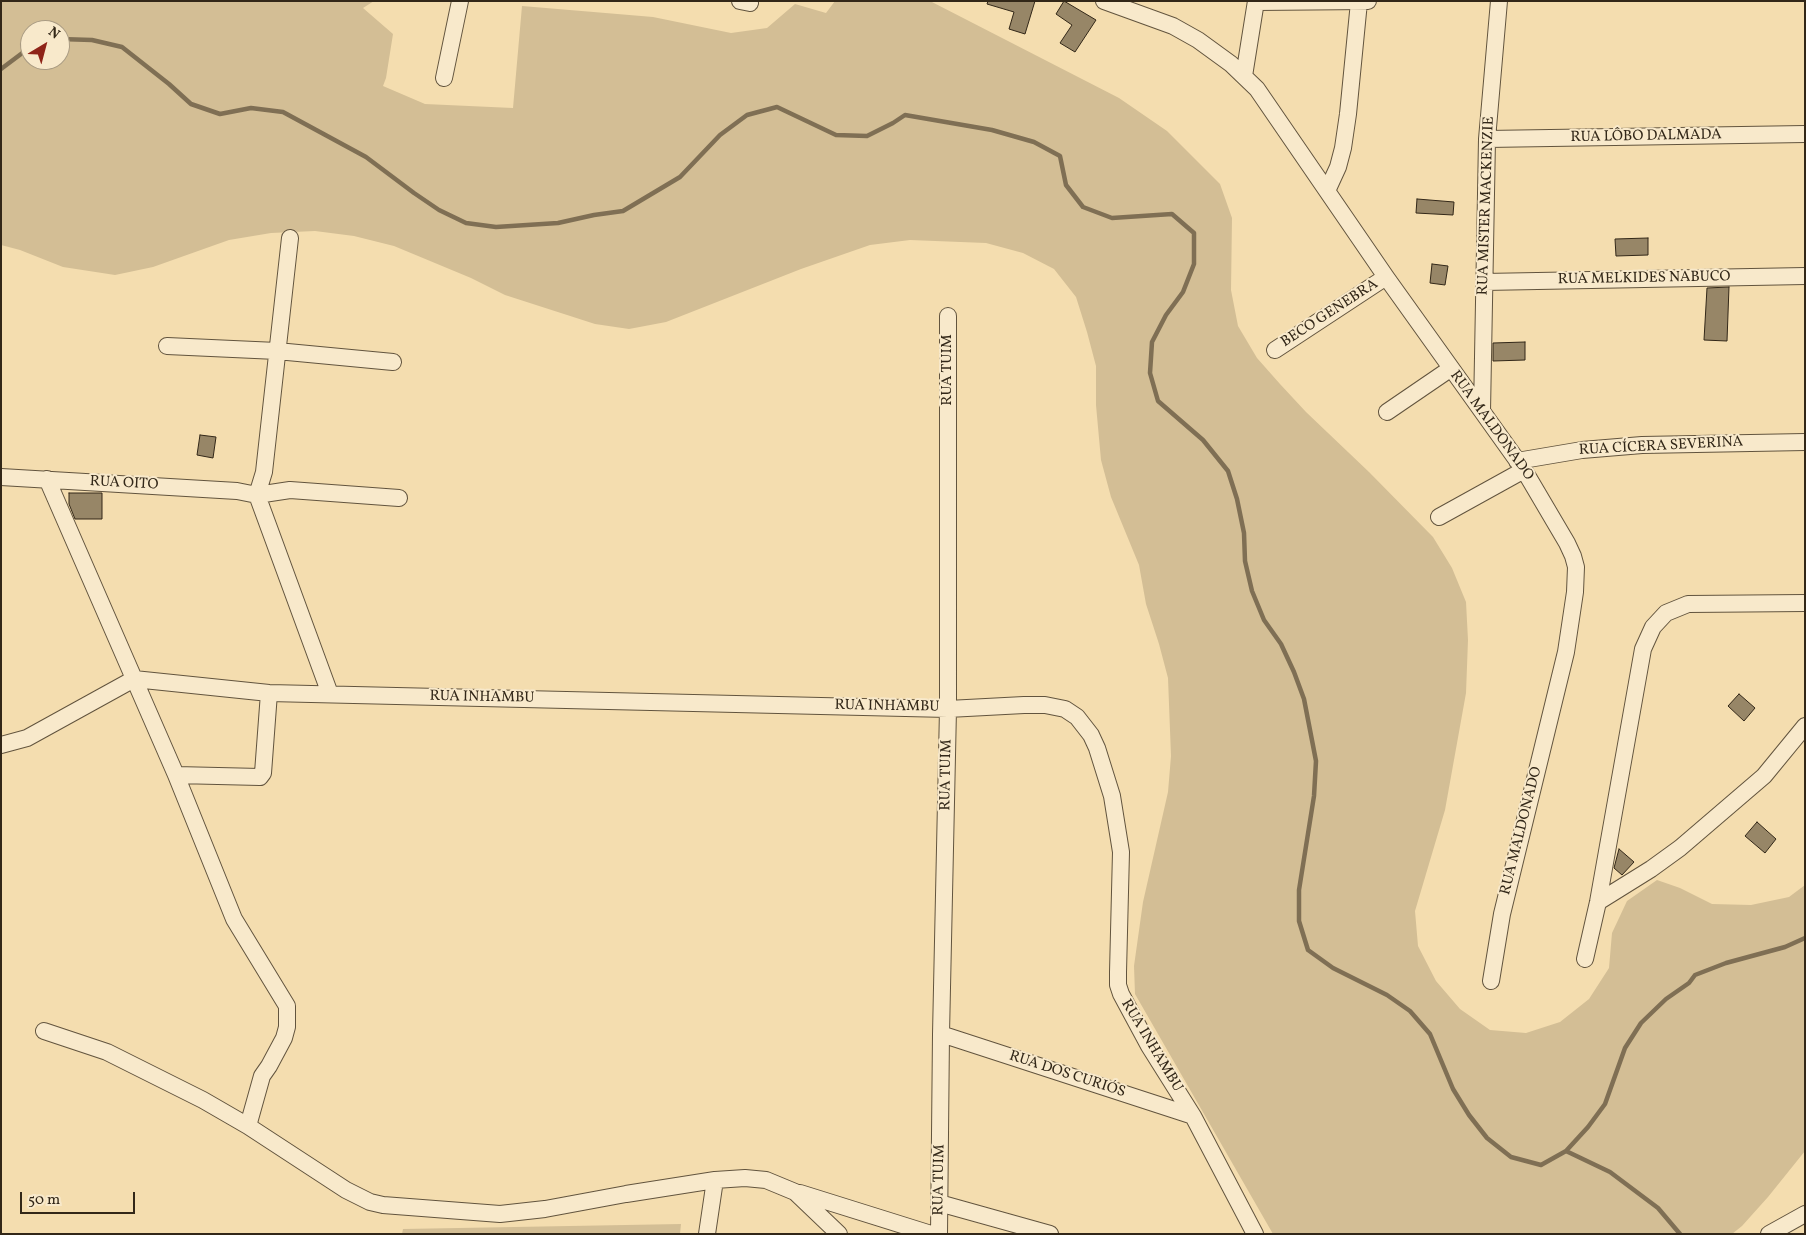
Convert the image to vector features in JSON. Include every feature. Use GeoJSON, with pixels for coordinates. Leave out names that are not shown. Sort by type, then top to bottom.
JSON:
{"type":"FeatureCollection","features":[{"type":"Feature","properties":{"kind":"street"},"geometry":{"type":"LineString","coordinates":[[444,78],[460,1]]}},
{"type":"Feature","properties":{"kind":"street","name":"RUA MALDONADO"},"geometry":{"type":"LineString","coordinates":[[1104,1],[1173,26],[1198,40],[1244,76],[1261,95],[1450,369],[1521,466],[1568,543],[1576,567],[1575,592],[1566,652],[1502,914],[1491,982]]}},
{"type":"Feature","properties":{"kind":"street","name":"RUA MISTER MACKENZIE"},"geometry":{"type":"LineString","coordinates":[[1482,411],[1487,139],[1500,1]]}},
{"type":"Feature","properties":{"kind":"street"},"geometry":{"type":"LineString","coordinates":[[1244,76],[1256,2],[1364,2],[1343,148],[1338,167],[1327,191]]}},
{"type":"Feature","properties":{"kind":"street","name":"RUA LÔBO DALMADA"},"geometry":{"type":"LineString","coordinates":[[1487,139],[1805,134]]}},
{"type":"Feature","properties":{"kind":"street"},"geometry":{"type":"LineString","coordinates":[[290,238],[264,472],[252,493],[330,694]]}},
{"type":"Feature","properties":{"kind":"street","name":"RUA MELKIDES NABUCO"},"geometry":{"type":"LineString","coordinates":[[1484,282],[1805,276]]}},
{"type":"Feature","properties":{"kind":"street","name":"BECO GENEBRA"},"geometry":{"type":"LineString","coordinates":[[1275,350],[1386,277]]}},
{"type":"Feature","properties":{"kind":"street","name":"RUA TUIM"},"geometry":{"type":"LineString","coordinates":[[939,1234],[948,709],[948,316]]}},
{"type":"Feature","properties":{"kind":"street"},"geometry":{"type":"LineString","coordinates":[[167,346],[277,351],[393,362]]}},
{"type":"Feature","properties":{"kind":"street"},"geometry":{"type":"LineString","coordinates":[[1387,412],[1450,369]]}},
{"type":"Feature","properties":{"kind":"street","name":"RUA CÍCERA SEVERINA"},"geometry":{"type":"LineString","coordinates":[[1439,517],[1521,466],[1582,450],[1642,445],[1805,442]]}},
{"type":"Feature","properties":{"kind":"street","name":"RUA OITO"},"geometry":{"type":"LineString","coordinates":[[1,477],[252,493],[290,490],[399,498]]}},
{"type":"Feature","properties":{"kind":"street"},"geometry":{"type":"LineString","coordinates":[[47,479],[176,775],[234,919],[287,1006],[287,1027],[284,1038],[262,1076],[248,1126]]}},
{"type":"Feature","properties":{"kind":"street"},"geometry":{"type":"LineString","coordinates":[[1585,959],[1598,902],[1643,649],[1653,627],[1675,608],[1688,604],[1805,603]]}},
{"type":"Feature","properties":{"kind":"street"},"geometry":{"type":"LineString","coordinates":[[1,745],[27,738],[134,679]]}},
{"type":"Feature","properties":{"kind":"street","name":"RUA INHAMBU"},"geometry":{"type":"LineString","coordinates":[[134,679],[269,693],[948,709],[1024,705],[1053,706],[1073,713],[1091,735],[1112,796],[1121,852],[1118,985],[1124,1004],[1193,1116],[1255,1234]]}},
{"type":"Feature","properties":{"kind":"street"},"geometry":{"type":"LineString","coordinates":[[176,775],[260,777],[263,773],[269,693]]}},
{"type":"Feature","properties":{"kind":"street"},"geometry":{"type":"LineString","coordinates":[[1598,902],[1652,870],[1680,848],[1764,776],[1805,726]]}},
{"type":"Feature","properties":{"kind":"street"},"geometry":{"type":"LineString","coordinates":[[44,1031],[107,1052],[203,1100],[248,1126],[346,1190],[370,1202],[383,1205],[500,1214],[545,1209],[715,1180],[756,1178],[780,1184],[796,1192],[931,1234]]}},
{"type":"Feature","properties":{"kind":"street","name":"RUA DOS CURIÓS"},"geometry":{"type":"LineString","coordinates":[[941,1034],[1193,1116]]}},
{"type":"Feature","properties":{"kind":"street"},"geometry":{"type":"LineString","coordinates":[[707,1234],[715,1180]]}},
{"type":"Feature","properties":{"kind":"street"},"geometry":{"type":"LineString","coordinates":[[796,1192],[839,1234]]}},
{"type":"Feature","properties":{"kind":"street"},"geometry":{"type":"LineString","coordinates":[[939,1203],[1050,1234]]}},
{"type":"Feature","properties":{"kind":"street"},"geometry":{"type":"LineString","coordinates":[[1769,1234],[1805,1214]]}},
{"type":"Feature","properties":{"kind":"shaded area"},"geometry":{"type":"Polygon","coordinates":[[[1,1],[374,1],[363,8],[393,34],[383,86],[425,104],[513,108],[522,6],[653,17],[731,33],[767,28],[795,4],[826,13],[835,1],[930,1],[1119,98],[1167,131],[1220,184],[1232,218],[1231,290],[1238,326],[1257,358],[1306,412],[1433,537],[1452,568],[1466,602],[1468,640],[1466,693],[1445,810],[1415,911],[1418,946],[1436,981],[1460,1009],[1490,1030],[1526,1033],[1560,1022],[1589,999],[1609,968],[1612,933],[1627,901],[1657,880],[1680,888],[1712,904],[1751,905],[1789,897],[1805,885],[1805,1151],[1768,1197],[1742,1226],[1732,1234],[1273,1234],[1135,994],[1134,966],[1143,902],[1168,792],[1171,756],[1168,678],[1146,604],[1139,565],[1111,497],[1101,460],[1096,405],[1096,366],[1076,297],[1054,269],[1023,253],[986,243],[910,240],[870,245],[801,269],[666,322],[629,329],[595,324],[505,295],[471,278],[394,246],[354,236],[315,231],[271,233],[229,240],[153,267],[115,275],[63,267],[20,250],[1,245],[1,1]]]}},
{"type":"Feature","properties":{"kind":"shaded area"},"geometry":{"type":"Polygon","coordinates":[[[681,1224],[680,1234],[402,1234],[403,1229],[681,1224]]]}},
{"type":"Feature","properties":{"kind":"building"},"geometry":{"type":"Polygon","coordinates":[[[988,1],[1035,1],[1025,34],[1009,29],[1014,12],[987,4],[988,1]]]}},
{"type":"Feature","properties":{"kind":"building"},"geometry":{"type":"Polygon","coordinates":[[[1064,1],[1096,20],[1075,52],[1060,43],[1072,25],[1056,14],[1064,1]]]}},
{"type":"Feature","properties":{"kind":"building"},"geometry":{"type":"Polygon","coordinates":[[[1417,199],[1454,202],[1453,215],[1416,213],[1417,199]]]}},
{"type":"Feature","properties":{"kind":"building"},"geometry":{"type":"Polygon","coordinates":[[[1648,238],[1648,255],[1616,256],[1615,239],[1648,238]]]}},
{"type":"Feature","properties":{"kind":"building"},"geometry":{"type":"Polygon","coordinates":[[[1432,264],[1448,266],[1445,285],[1430,283],[1432,264]]]}},
{"type":"Feature","properties":{"kind":"building"},"geometry":{"type":"Polygon","coordinates":[[[1729,287],[1727,341],[1704,340],[1707,288],[1729,287]]]}},
{"type":"Feature","properties":{"kind":"building"},"geometry":{"type":"Polygon","coordinates":[[[1525,342],[1525,360],[1493,361],[1493,343],[1525,342]]]}},
{"type":"Feature","properties":{"kind":"building"},"geometry":{"type":"Polygon","coordinates":[[[200,435],[216,437],[213,458],[197,455],[200,435]]]}},
{"type":"Feature","properties":{"kind":"building"},"geometry":{"type":"Polygon","coordinates":[[[69,493],[102,493],[102,519],[75,519],[69,504],[69,493]]]}},
{"type":"Feature","properties":{"kind":"building"},"geometry":{"type":"Polygon","coordinates":[[[1739,694],[1755,708],[1744,721],[1728,706],[1739,694]]]}},
{"type":"Feature","properties":{"kind":"building"},"geometry":{"type":"Polygon","coordinates":[[[1757,822],[1776,839],[1765,853],[1745,836],[1757,822]]]}},
{"type":"Feature","properties":{"kind":"building"},"geometry":{"type":"Polygon","coordinates":[[[1619,849],[1634,862],[1622,875],[1614,868],[1619,849]]]}},
{"type":"Feature","properties":{"kind":"waterway"},"geometry":{"type":"LineString","coordinates":[[70,39],[92,40],[122,47],[191,104],[220,114],[251,108],[283,112],[366,157],[439,210],[466,223],[496,227],[558,223],[623,211],[680,177],[720,135],[747,115],[777,107],[836,135],[867,136],[905,115],[992,130],[1034,142],[1060,156],[1066,185],[1083,207],[1112,218],[1172,214],[1194,233],[1194,264],[1183,292],[1166,315],[1152,342],[1150,373],[1158,401],[1203,440],[1228,471],[1237,499],[1244,533],[1245,561],[1252,591],[1264,620],[1281,644],[1304,699],[1316,761],[1314,796],[1299,890],[1299,921],[1308,950],[1333,968],[1387,995],[1410,1011],[1430,1034],[1453,1089],[1469,1115],[1487,1138],[1511,1157],[1541,1165],[1566,1151],[1588,1127],[1605,1104],[1625,1048],[1641,1023],[1666,999],[1689,983],[1695,975],[1726,963],[1785,947],[1805,938]]}},
{"type":"Feature","properties":{"kind":"waterway"},"geometry":{"type":"LineString","coordinates":[[1,69],[20,55]]}},
{"type":"Feature","properties":{"kind":"waterway"},"geometry":{"type":"LineString","coordinates":[[1566,1151],[1610,1172],[1658,1208],[1680,1234]]}}]}
